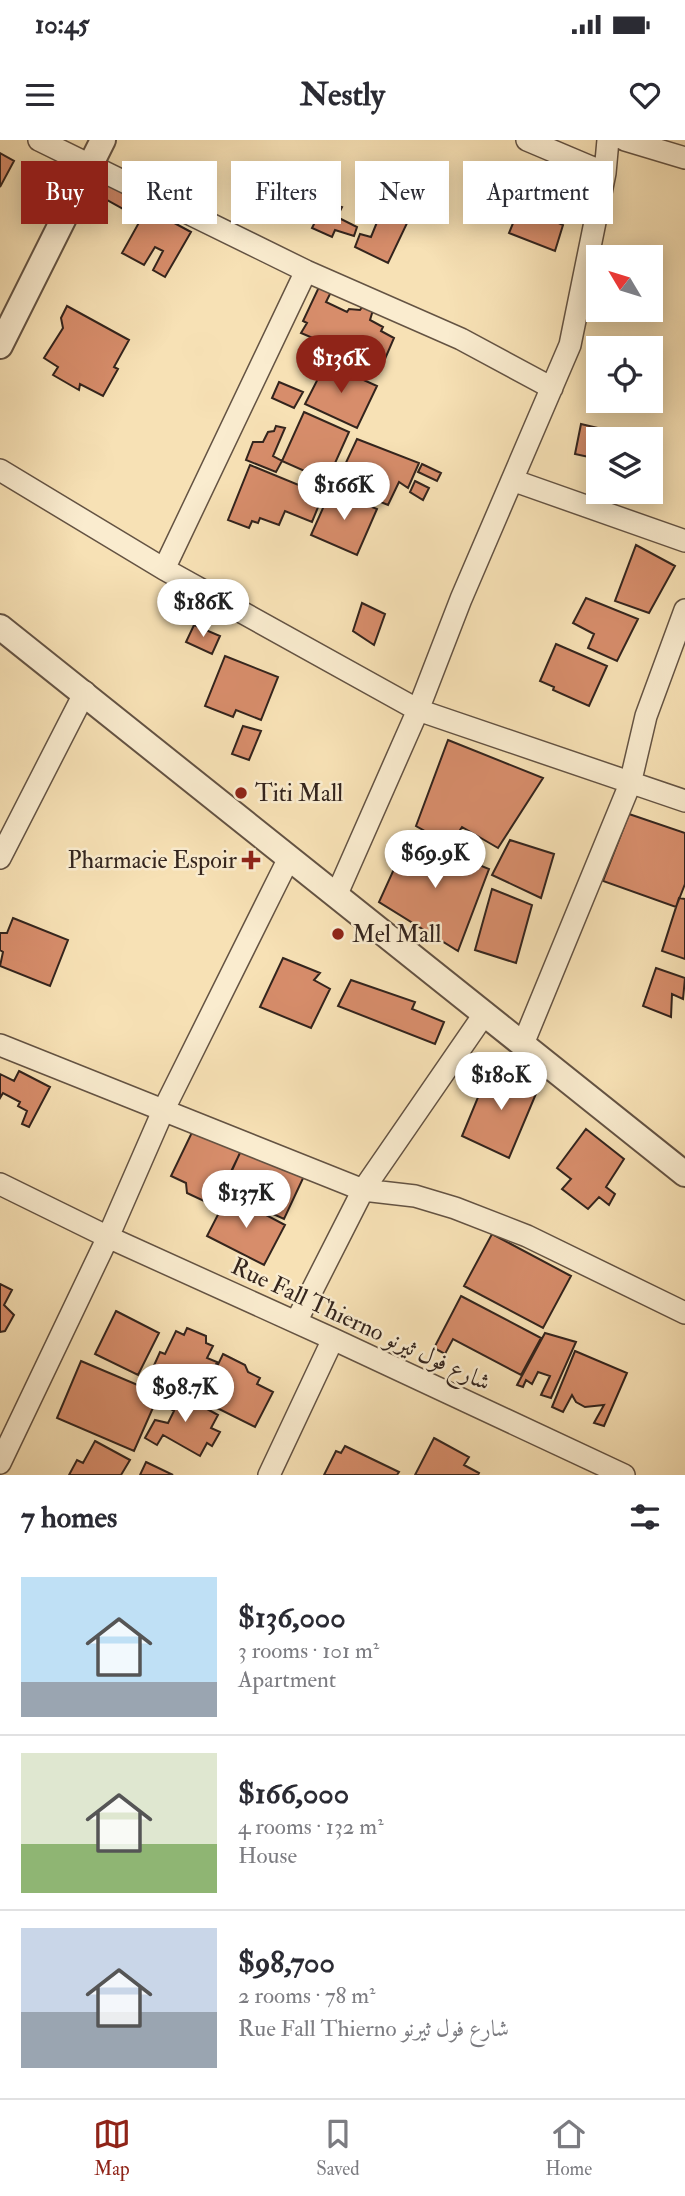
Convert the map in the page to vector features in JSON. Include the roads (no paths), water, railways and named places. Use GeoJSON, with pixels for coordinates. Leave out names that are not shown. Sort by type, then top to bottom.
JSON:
{"type":"FeatureCollection","features":[{"type":"Feature","properties":{"kind":"street"},"geometry":{"type":"LineString","coordinates":[[39,140],[83,161]]}},
{"type":"Feature","properties":{"kind":"street"},"geometry":{"type":"LineString","coordinates":[[93,161],[103,140]]}},
{"type":"Feature","properties":{"kind":"street"},"geometry":{"type":"LineString","coordinates":[[527,140],[577,161]]}},
{"type":"Feature","properties":{"kind":"street"},"geometry":{"type":"LineString","coordinates":[[606,161],[608,140]]}},
{"type":"Feature","properties":{"kind":"street"},"geometry":{"type":"LineString","coordinates":[[625,140],[685,158]]}},
{"type":"Feature","properties":{"kind":"street"},"geometry":{"type":"LineString","coordinates":[[108,173],[306,271],[461,339],[552,388]]}},
{"type":"Feature","properties":{"kind":"street"},"geometry":{"type":"LineString","coordinates":[[0,345],[61,224]]}},
{"type":"Feature","properties":{"kind":"street"},"geometry":{"type":"LineString","coordinates":[[336,895],[418,710],[461,599],[570,345],[595,224]]}},
{"type":"Feature","properties":{"kind":"street"},"geometry":{"type":"LineString","coordinates":[[164,569],[306,271]]}},
{"type":"Feature","properties":{"kind":"street"},"geometry":{"type":"LineString","coordinates":[[0,470],[164,569],[418,710],[685,802]]}},
{"type":"Feature","properties":{"kind":"street"},"geometry":{"type":"LineString","coordinates":[[512,480],[685,541]]}},
{"type":"Feature","properties":{"kind":"street"},"geometry":{"type":"LineString","coordinates":[[523,1044],[630,784],[646,716],[685,610]]}},
{"type":"Feature","properties":{"kind":"street"},"geometry":{"type":"LineString","coordinates":[[0,627],[85,692],[685,1174]]}},
{"type":"Feature","properties":{"kind":"street"},"geometry":{"type":"LineString","coordinates":[[0,858],[85,692]]}},
{"type":"Feature","properties":{"kind":"street"},"geometry":{"type":"LineString","coordinates":[[2,1455],[108,1237],[163,1111],[289,858]]}},
{"type":"Feature","properties":{"kind":"street"},"geometry":{"type":"LineString","coordinates":[[296,1322],[363,1190],[485,1013]]}},
{"type":"Feature","properties":{"kind":"street"},"geometry":{"type":"LineString","coordinates":[[0,1045],[363,1190],[415,1195],[527,1236],[685,1313]]}},
{"type":"Feature","properties":{"kind":"street","name":"Rue Fall Thierno شارع فول ثيرنو"},"geometry":{"type":"LineString","coordinates":[[0,1184],[108,1237],[624,1475]]}},
{"type":"Feature","properties":{"kind":"street"},"geometry":{"type":"LineString","coordinates":[[269,1475],[333,1339]]}},
{"type":"Feature","properties":{"kind":"place","name":"Titi Mall"},"geometry":{"type":"Point","coordinates":[241,793]}},
{"type":"Feature","properties":{"kind":"place","name":"Pharmacie Espoir"},"geometry":{"type":"Point","coordinates":[251,860]}},
{"type":"Feature","properties":{"kind":"place","name":"Mel Mall"},"geometry":{"type":"Point","coordinates":[338,934]}}]}
